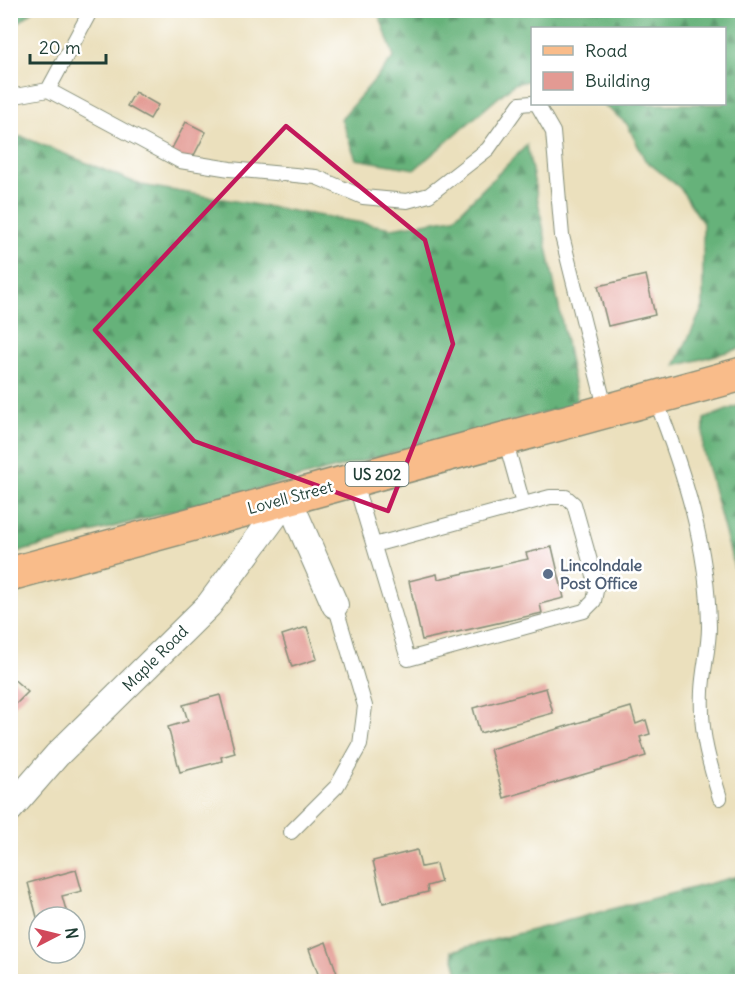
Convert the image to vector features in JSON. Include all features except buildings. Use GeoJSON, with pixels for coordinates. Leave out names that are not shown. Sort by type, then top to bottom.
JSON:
{"type":"FeatureCollection","features":[{"type":"Feature","properties":{"kind":"main road","name":"Lovell Street"},"geometry":{"type":"LineString","coordinates":[[13,580],[288,498],[742,374]]}},
{"type":"Feature","properties":{"kind":"street"},"geometry":{"type":"LineString","coordinates":[[288,498],[335,605]]}},
{"type":"Feature","properties":{"kind":"street","name":"Maple Road"},"geometry":{"type":"LineString","coordinates":[[10,809],[57,755],[209,605],[288,498]]}},
{"type":"Feature","properties":{"kind":"lane"},"geometry":{"type":"LineString","coordinates":[[48,90],[91,10]]}},
{"type":"Feature","properties":{"kind":"lane"},"geometry":{"type":"LineString","coordinates":[[10,98],[48,90],[180,161],[230,169],[316,177],[363,197],[407,201],[429,195],[488,149],[520,104],[531,103]]}},
{"type":"Feature","properties":{"kind":"lane"},"geometry":{"type":"LineString","coordinates":[[536,105],[553,132],[562,236],[606,411]]}},
{"type":"Feature","properties":{"kind":"lane"},"geometry":{"type":"LineString","coordinates":[[656,398],[682,469],[700,533],[709,628],[702,690],[703,740],[720,798]]}},
{"type":"Feature","properties":{"kind":"lane"},"geometry":{"type":"LineString","coordinates":[[505,439],[524,504]]}},
{"type":"Feature","properties":{"kind":"lane"},"geometry":{"type":"LineString","coordinates":[[354,480],[408,659],[584,611],[594,601],[597,586],[574,504],[566,497],[550,497],[374,545]]}},
{"type":"Feature","properties":{"kind":"lane"},"geometry":{"type":"LineString","coordinates":[[291,832],[337,786],[360,745],[365,706],[335,605]]}},
{"type":"Feature","properties":{"kind":"highlighted area"},"geometry":{"type":"Polygon","coordinates":[[[286,126],[425,240],[453,344],[388,511],[194,441],[95,330],[286,126]]]}},
{"type":"Feature","properties":{"kind":"green space"},"geometry":{"type":"Polygon","coordinates":[[[11,10],[33,10],[33,11],[11,29],[11,10]]]}},
{"type":"Feature","properties":{"kind":"green space"},"geometry":{"type":"Polygon","coordinates":[[[374,11],[742,11],[742,348],[675,366],[703,307],[703,223],[680,188],[645,160],[627,124],[604,105],[726,105],[726,27],[531,27],[531,80],[514,84],[415,169],[356,159],[341,119],[394,57],[380,17],[374,11]]]}},
{"type":"Feature","properties":{"kind":"green space"},"geometry":{"type":"Polygon","coordinates":[[[11,137],[23,137],[141,185],[392,228],[454,218],[527,145],[578,404],[11,554],[11,137]]]}},
{"type":"Feature","properties":{"kind":"green space"},"geometry":{"type":"Polygon","coordinates":[[[742,404],[742,634],[735,570],[703,450],[704,419],[742,404]]]}},
{"type":"Feature","properties":{"kind":"green space"},"geometry":{"type":"Polygon","coordinates":[[[742,875],[742,981],[460,981],[452,951],[742,875]]]}},
{"type":"Feature","properties":{"kind":"place","name":"Lincolndale Post Office"},"geometry":{"type":"Point","coordinates":[548,574]}}]}
